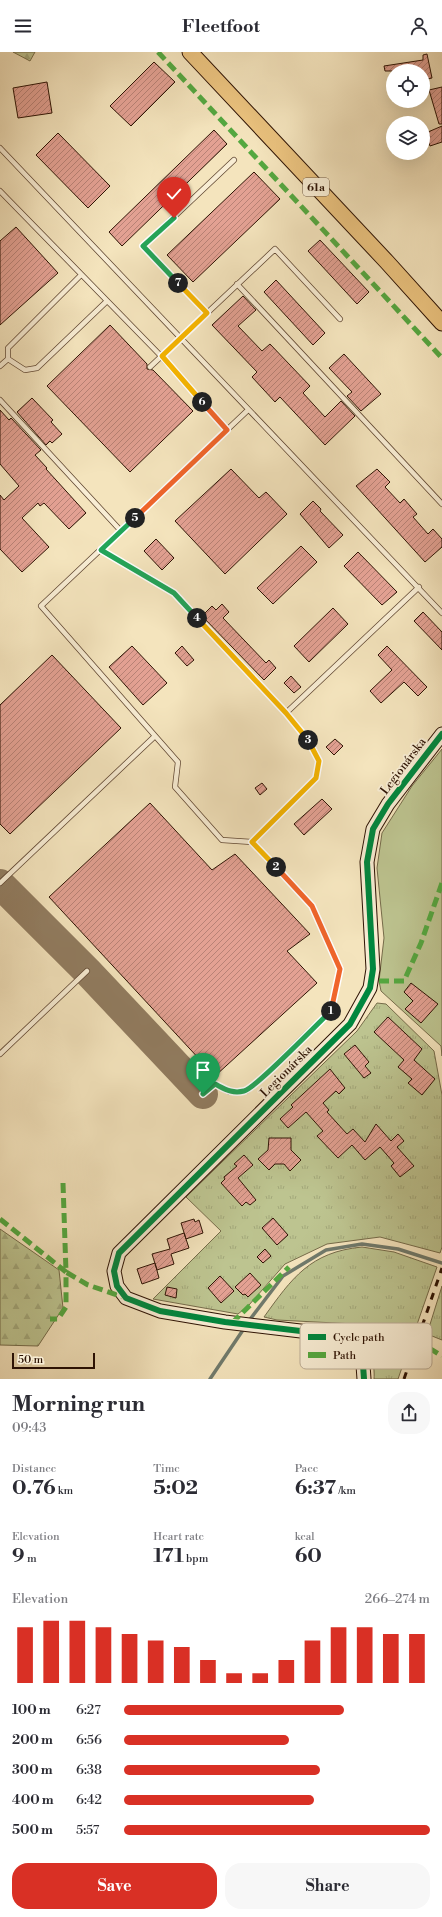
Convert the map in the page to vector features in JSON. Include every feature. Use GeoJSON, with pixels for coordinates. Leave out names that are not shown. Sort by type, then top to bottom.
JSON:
{"type":"FeatureCollection","features":[{"type":"Feature","properties":{"kind":"main road","name":"61a"},"geometry":{"type":"LineString","coordinates":[[190,52],[442,323]]}},
{"type":"Feature","properties":{"kind":"street","name":"Legionárska"},"geometry":{"type":"LineString","coordinates":[[300,1331],[225,1322],[160,1311],[126,1298],[117,1286],[114,1271],[118,1253],[350,1024],[370,988],[373,969],[367,862],[373,829],[388,804],[442,734]]}},
{"type":"Feature","properties":{"kind":"street","name":"Legionárska"},"geometry":{"type":"LineString","coordinates":[[363,1369],[364,1379]]}},
{"type":"Feature","properties":{"kind":"lane"},"geometry":{"type":"LineString","coordinates":[[0,148],[248,410],[419,587],[442,613]]}},
{"type":"Feature","properties":{"kind":"lane"},"geometry":{"type":"LineString","coordinates":[[207,313],[143,246],[234,160]]}},
{"type":"Feature","properties":{"kind":"lane"},"geometry":{"type":"LineString","coordinates":[[0,191],[162,356],[227,430]]}},
{"type":"Feature","properties":{"kind":"lane"},"geometry":{"type":"LineString","coordinates":[[150,367],[275,248],[340,319]]}},
{"type":"Feature","properties":{"kind":"lane"},"geometry":{"type":"LineString","coordinates":[[0,366],[8,359],[8,348],[81,275]]}},
{"type":"Feature","properties":{"kind":"lane"},"geometry":{"type":"LineString","coordinates":[[237,284],[442,504]]}},
{"type":"Feature","properties":{"kind":"lane"},"geometry":{"type":"LineString","coordinates":[[8,359],[25,370],[37,368],[107,301]]}},
{"type":"Feature","properties":{"kind":"lane"},"geometry":{"type":"LineString","coordinates":[[0,400],[121,531]]}},
{"type":"Feature","properties":{"kind":"lane"},"geometry":{"type":"LineString","coordinates":[[203,1094],[215,1084],[230,1092],[246,1091],[259,1081],[331,1010],[340,969],[312,906],[252,842],[222,840],[175,787],[178,762],[41,606],[248,410]]}},
{"type":"Feature","properties":{"kind":"lane"},"geometry":{"type":"LineString","coordinates":[[101,550],[174,593],[286,713],[311,744],[319,761],[316,778],[252,842]]}},
{"type":"Feature","properties":{"kind":"lane"},"geometry":{"type":"LineString","coordinates":[[286,713],[419,587]]}},
{"type":"Feature","properties":{"kind":"lane"},"geometry":{"type":"LineString","coordinates":[[0,883],[155,736]]}},
{"type":"Feature","properties":{"kind":"lane"},"geometry":{"type":"LineString","coordinates":[[0,1054],[87,971]]}},
{"type":"Feature","properties":{"kind":"green space"},"geometry":{"type":"Polygon","coordinates":[[[13,52],[35,52],[30,61],[13,52]]]}},
{"type":"Feature","properties":{"kind":"green space"},"geometry":{"type":"Polygon","coordinates":[[[442,749],[442,1056],[441,1046],[381,991],[379,981],[384,938],[377,868],[382,833],[412,786],[442,749]]]}},
{"type":"Feature","properties":{"kind":"green space"},"geometry":{"type":"Polygon","coordinates":[[[377,1003],[386,1004],[434,1051],[442,1095],[442,1247],[440,1253],[380,1237],[327,1244],[285,1264],[249,1305],[238,1314],[153,1299],[221,1231],[186,1197],[357,1031],[377,1003]]]}},
{"type":"Feature","properties":{"kind":"green space"},"geometry":{"type":"Polygon","coordinates":[[[0,1229],[59,1270],[63,1308],[38,1346],[0,1345],[0,1229]]]}},
{"type":"Feature","properties":{"kind":"green space"},"geometry":{"type":"Polygon","coordinates":[[[362,1247],[394,1252],[437,1267],[418,1323],[336,1323],[277,1320],[264,1317],[284,1290],[304,1269],[316,1261],[344,1250],[362,1247]]]}},
{"type":"Feature","properties":{"kind":"green space"},"geometry":{"type":"Polygon","coordinates":[[[442,1286],[442,1340],[432,1336],[432,1323],[430,1323],[442,1286]]]}},
{"type":"Feature","properties":{"kind":"green space"},"geometry":{"type":"Polygon","coordinates":[[[374,1369],[401,1369],[398,1379],[374,1379],[374,1369]]]}},
{"type":"Feature","properties":{"kind":"building"},"geometry":{"type":"Polygon","coordinates":[[[427,54],[429,64],[397,64],[423,60],[423,55],[427,54]]]}},
{"type":"Feature","properties":{"kind":"building"},"geometry":{"type":"Polygon","coordinates":[[[154,62],[175,82],[131,126],[110,106],[154,62]]]}},
{"type":"Feature","properties":{"kind":"building"},"geometry":{"type":"Polygon","coordinates":[[[430,68],[432,78],[430,78],[430,68]]]}},
{"type":"Feature","properties":{"kind":"building"},"geometry":{"type":"Polygon","coordinates":[[[47,82],[52,113],[18,118],[13,88],[47,82]]]}},
{"type":"Feature","properties":{"kind":"building"},"geometry":{"type":"Polygon","coordinates":[[[442,87],[442,124],[439,124],[430,90],[442,87]]]}},
{"type":"Feature","properties":{"kind":"building"},"geometry":{"type":"Polygon","coordinates":[[[442,126],[442,142],[430,146],[430,131],[442,126]]]}},
{"type":"Feature","properties":{"kind":"building"},"geometry":{"type":"Polygon","coordinates":[[[214,130],[227,144],[122,246],[109,232],[214,130]]]}},
{"type":"Feature","properties":{"kind":"building"},"geometry":{"type":"Polygon","coordinates":[[[58,133],[110,186],[88,208],[36,155],[58,133]]]}},
{"type":"Feature","properties":{"kind":"building"},"geometry":{"type":"Polygon","coordinates":[[[254,172],[280,199],[193,282],[167,255],[254,172]]]}},
{"type":"Feature","properties":{"kind":"building"},"geometry":{"type":"Polygon","coordinates":[[[16,227],[58,273],[0,325],[0,241],[16,227]]]}},
{"type":"Feature","properties":{"kind":"building"},"geometry":{"type":"Polygon","coordinates":[[[320,240],[369,292],[357,304],[308,251],[320,240]]]}},
{"type":"Feature","properties":{"kind":"building"},"geometry":{"type":"Polygon","coordinates":[[[276,280],[325,333],[313,345],[264,292],[276,280]]]}},
{"type":"Feature","properties":{"kind":"building"},"geometry":{"type":"Polygon","coordinates":[[[243,296],[256,310],[238,326],[262,351],[270,344],[310,386],[303,393],[325,417],[341,401],[355,416],[325,445],[280,397],[275,402],[252,377],[257,372],[212,325],[243,296]]]}},
{"type":"Feature","properties":{"kind":"building"},"geometry":{"type":"Polygon","coordinates":[[[110,325],[147,364],[147,369],[153,370],[193,411],[130,472],[47,386],[110,325]]]}},
{"type":"Feature","properties":{"kind":"building"},"geometry":{"type":"Polygon","coordinates":[[[344,354],[381,394],[361,411],[347,396],[352,392],[329,368],[344,354]]]}},
{"type":"Feature","properties":{"kind":"building"},"geometry":{"type":"Polygon","coordinates":[[[32,398],[53,420],[51,422],[62,434],[52,443],[50,441],[46,445],[17,412],[32,398]]]}},
{"type":"Feature","properties":{"kind":"building"},"geometry":{"type":"Polygon","coordinates":[[[0,410],[9,420],[11,418],[41,450],[35,455],[86,513],[69,529],[44,503],[40,506],[38,503],[22,518],[49,547],[22,572],[0,549],[0,495],[4,500],[19,486],[0,464],[0,410]]]}},
{"type":"Feature","properties":{"kind":"building"},"geometry":{"type":"Polygon","coordinates":[[[231,469],[259,498],[266,492],[287,514],[225,574],[175,521],[231,469]]]}},
{"type":"Feature","properties":{"kind":"building"},"geometry":{"type":"Polygon","coordinates":[[[377,469],[390,482],[385,487],[400,503],[404,499],[417,514],[413,517],[428,534],[433,529],[442,539],[442,547],[425,562],[356,486],[377,469]]]}},
{"type":"Feature","properties":{"kind":"building"},"geometry":{"type":"Polygon","coordinates":[[[313,501],[321,509],[320,511],[343,535],[329,548],[300,514],[313,501]]]}},
{"type":"Feature","properties":{"kind":"building"},"geometry":{"type":"Polygon","coordinates":[[[156,539],[174,558],[162,570],[144,551],[156,539]]]}},
{"type":"Feature","properties":{"kind":"building"},"geometry":{"type":"Polygon","coordinates":[[[301,546],[317,562],[273,604],[257,588],[301,546]]]}},
{"type":"Feature","properties":{"kind":"building"},"geometry":{"type":"Polygon","coordinates":[[[358,552],[397,592],[382,605],[344,566],[358,552]]]}},
{"type":"Feature","properties":{"kind":"building"},"geometry":{"type":"Polygon","coordinates":[[[222,604],[229,612],[223,618],[266,663],[269,660],[276,668],[264,680],[202,616],[212,606],[216,610],[222,604]]]}},
{"type":"Feature","properties":{"kind":"building"},"geometry":{"type":"Polygon","coordinates":[[[333,608],[348,624],[309,662],[294,646],[333,608]]]}},
{"type":"Feature","properties":{"kind":"building"},"geometry":{"type":"Polygon","coordinates":[[[423,612],[442,632],[442,650],[414,621],[423,612]]]}},
{"type":"Feature","properties":{"kind":"building"},"geometry":{"type":"Polygon","coordinates":[[[132,646],[167,683],[143,705],[109,667],[132,646]]]}},
{"type":"Feature","properties":{"kind":"building"},"geometry":{"type":"Polygon","coordinates":[[[182,646],[194,660],[187,666],[175,653],[182,646]]]}},
{"type":"Feature","properties":{"kind":"building"},"geometry":{"type":"Polygon","coordinates":[[[387,646],[427,687],[418,696],[404,682],[381,703],[370,691],[392,670],[378,655],[387,646]]]}},
{"type":"Feature","properties":{"kind":"building"},"geometry":{"type":"Polygon","coordinates":[[[52,655],[121,728],[10,834],[0,824],[0,705],[52,655]]]}},
{"type":"Feature","properties":{"kind":"building"},"geometry":{"type":"Polygon","coordinates":[[[291,676],[301,687],[294,693],[284,683],[291,676]]]}},
{"type":"Feature","properties":{"kind":"building"},"geometry":{"type":"Polygon","coordinates":[[[335,739],[343,746],[334,755],[326,747],[335,739]]]}},
{"type":"Feature","properties":{"kind":"building"},"geometry":{"type":"Polygon","coordinates":[[[262,783],[267,789],[260,795],[255,788],[262,783]]]}},
{"type":"Feature","properties":{"kind":"building"},"geometry":{"type":"Polygon","coordinates":[[[322,799],[332,809],[304,835],[294,824],[322,799]]]}},
{"type":"Feature","properties":{"kind":"building"},"geometry":{"type":"Polygon","coordinates":[[[150,803],[212,870],[235,854],[310,934],[287,951],[317,983],[215,1076],[49,897],[150,803]]]}},
{"type":"Feature","properties":{"kind":"building"},"geometry":{"type":"Polygon","coordinates":[[[411,983],[438,1004],[421,1023],[405,1009],[413,1001],[404,992],[411,983]]]}},
{"type":"Feature","properties":{"kind":"building"},"geometry":{"type":"Polygon","coordinates":[[[388,1017],[422,1049],[414,1060],[435,1079],[422,1095],[408,1083],[412,1079],[398,1067],[404,1060],[374,1032],[388,1017]]]}},
{"type":"Feature","properties":{"kind":"building"},"geometry":{"type":"Polygon","coordinates":[[[355,1045],[369,1062],[365,1066],[371,1073],[364,1078],[344,1054],[355,1045]]]}},
{"type":"Feature","properties":{"kind":"building"},"geometry":{"type":"Polygon","coordinates":[[[330,1069],[345,1088],[339,1094],[336,1091],[323,1103],[329,1110],[327,1112],[347,1134],[353,1129],[365,1142],[376,1124],[391,1141],[398,1134],[404,1141],[397,1147],[414,1166],[400,1177],[391,1166],[394,1163],[380,1147],[365,1160],[352,1145],[338,1158],[317,1136],[323,1131],[306,1112],[288,1128],[280,1119],[293,1107],[291,1105],[330,1069]]]}},
{"type":"Feature","properties":{"kind":"building"},"geometry":{"type":"Polygon","coordinates":[[[269,1138],[291,1138],[291,1150],[301,1160],[290,1171],[284,1164],[275,1164],[269,1170],[258,1159],[268,1150],[269,1138]]]}},
{"type":"Feature","properties":{"kind":"building"},"geometry":{"type":"Polygon","coordinates":[[[244,1155],[253,1165],[238,1178],[256,1200],[250,1205],[246,1202],[242,1206],[221,1183],[225,1179],[224,1177],[237,1166],[234,1164],[244,1155]]]}},
{"type":"Feature","properties":{"kind":"building"},"geometry":{"type":"Polygon","coordinates":[[[273,1218],[288,1235],[277,1245],[262,1228],[273,1218]]]}},
{"type":"Feature","properties":{"kind":"building"},"geometry":{"type":"Polygon","coordinates":[[[194,1219],[195,1222],[199,1220],[203,1233],[186,1239],[181,1223],[194,1219]]]}},
{"type":"Feature","properties":{"kind":"building"},"geometry":{"type":"Polygon","coordinates":[[[184,1233],[189,1248],[171,1254],[174,1264],[157,1270],[152,1254],[170,1249],[167,1239],[184,1233]]]}},
{"type":"Feature","properties":{"kind":"building"},"geometry":{"type":"Polygon","coordinates":[[[265,1249],[271,1256],[263,1263],[257,1257],[265,1249]]]}},
{"type":"Feature","properties":{"kind":"building"},"geometry":{"type":"Polygon","coordinates":[[[155,1263],[159,1278],[142,1284],[137,1269],[155,1263]]]}},
{"type":"Feature","properties":{"kind":"building"},"geometry":{"type":"Polygon","coordinates":[[[250,1273],[261,1285],[248,1297],[245,1294],[243,1295],[235,1287],[250,1273]]]}},
{"type":"Feature","properties":{"kind":"building"},"geometry":{"type":"Polygon","coordinates":[[[220,1276],[234,1291],[221,1303],[208,1288],[220,1276]]]}},
{"type":"Feature","properties":{"kind":"building"},"geometry":{"type":"Polygon","coordinates":[[[167,1287],[177,1289],[176,1298],[165,1295],[167,1287]]]}},
{"type":"Feature","properties":{"kind":"waterway"},"geometry":{"type":"LineString","coordinates":[[248,1322],[283,1276],[326,1250],[362,1244],[398,1249],[442,1263]]}},
{"type":"Feature","properties":{"kind":"waterway"},"geometry":{"type":"LineString","coordinates":[[210,1379],[245,1327]]}},
{"type":"Feature","properties":{"kind":"taxiway"},"geometry":{"type":"LineString","coordinates":[[0,884],[87,971],[203,1094]]}},
{"type":"Feature","properties":{"kind":"railway"},"geometry":{"type":"LineString","coordinates":[[423,1323],[442,1268]]}},
{"type":"Feature","properties":{"kind":"railway"},"geometry":{"type":"LineString","coordinates":[[404,1379],[407,1369]]}},
{"type":"Feature","properties":{"kind":"marked path"},"geometry":{"type":"LineString","coordinates":[[158,52],[442,358]]}},
{"type":"Feature","properties":{"kind":"marked path"},"geometry":{"type":"LineString","coordinates":[[379,981],[404,981],[421,943],[442,883]]}},
{"type":"Feature","properties":{"kind":"marked path"},"geometry":{"type":"LineString","coordinates":[[63,1183],[66,1272],[88,1285],[126,1298]]}},
{"type":"Feature","properties":{"kind":"marked path"},"geometry":{"type":"LineString","coordinates":[[0,1219],[66,1272],[66,1307],[58,1319],[50,1319]]}},
{"type":"Feature","properties":{"kind":"marked path"},"geometry":{"type":"LineString","coordinates":[[232,1323],[289,1267]]}},
{"type":"Feature","properties":{"kind":"marked path"},"geometry":{"type":"LineString","coordinates":[[432,1350],[442,1356]]}},
{"type":"Feature","properties":{"kind":"cycle path"},"geometry":{"type":"LineString","coordinates":[[300,1331],[225,1322],[160,1311],[126,1298],[117,1286],[114,1271],[119,1253],[350,1024],[370,988],[373,969],[367,862],[373,829],[388,804],[442,734]]}},
{"type":"Feature","properties":{"kind":"cycle path"},"geometry":{"type":"LineString","coordinates":[[363,1369],[364,1379]]}},
{"type":"Feature","properties":{"kind":"route"},"geometry":{"type":"LineString","coordinates":[[174,218],[143,246],[207,313],[162,356],[227,430],[101,550],[174,593],[286,713],[311,744],[319,761],[316,778],[252,842],[312,906],[340,969],[331,1010],[259,1081],[246,1091],[230,1092],[215,1084],[203,1094]]}}]}
